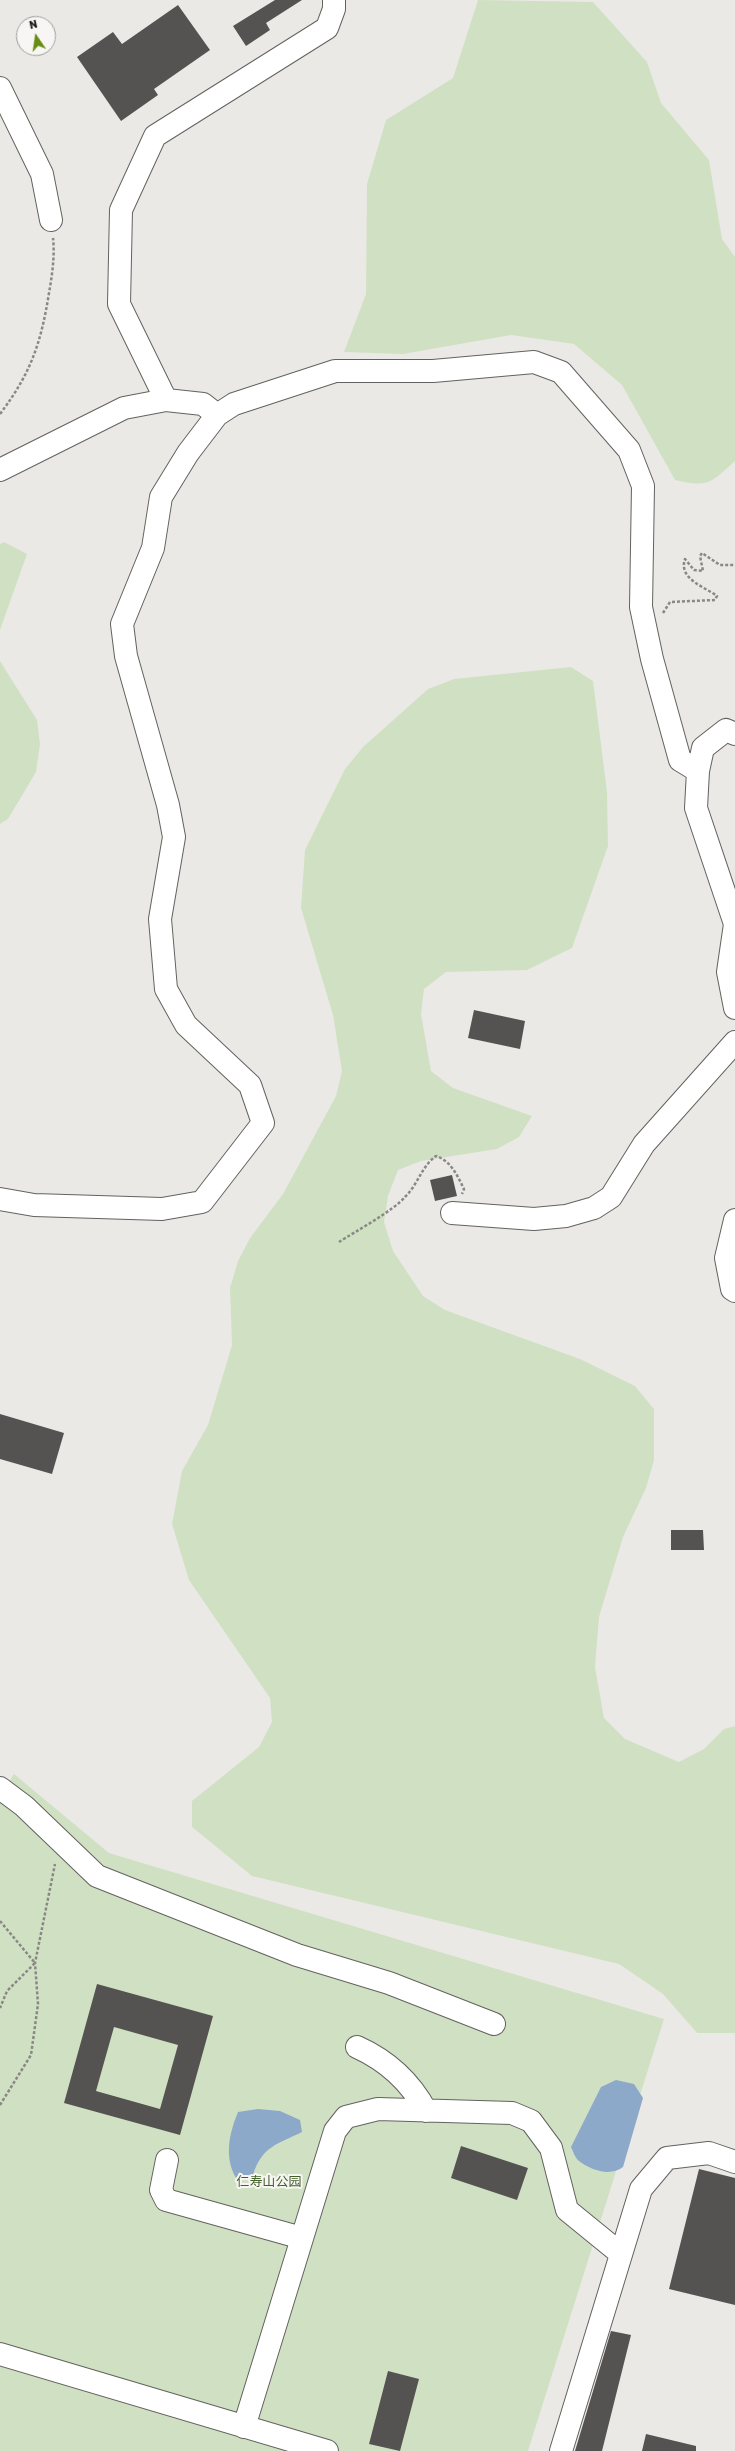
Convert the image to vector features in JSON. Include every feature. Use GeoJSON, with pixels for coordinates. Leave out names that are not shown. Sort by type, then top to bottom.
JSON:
{"type":"FeatureCollection","features":[{"type":"Feature","properties":{"kind":"street"},"geometry":{"type":"LineString","coordinates":[[166,400],[119,304],[121,210],[155,136],[327,28],[334,9],[334,0]]}},
{"type":"Feature","properties":{"kind":"street"},"geometry":{"type":"LineString","coordinates":[[0,88],[42,174],[51,220]]}},
{"type":"Feature","properties":{"kind":"street"},"geometry":{"type":"LineString","coordinates":[[0,1199],[34,1205],[162,1209],[202,1202],[263,1123],[250,1085],[186,1025],[166,989],[160,919],[174,837],[168,804],[126,656],[122,624],[153,548],[161,497],[188,454],[217,416],[234,404],[335,371],[433,371],[534,362],[561,372],[629,450],[643,486],[641,607],[647,636],[680,760],[698,771]]}},
{"type":"Feature","properties":{"kind":"street"},"geometry":{"type":"LineString","coordinates":[[0,470],[124,408],[166,400],[203,404],[217,416]]}},
{"type":"Feature","properties":{"kind":"street"},"geometry":{"type":"LineString","coordinates":[[735,734],[726,730],[703,748],[698,771],[696,808],[735,924],[728,972],[735,1008]]}},
{"type":"Feature","properties":{"kind":"street"},"geometry":{"type":"LineString","coordinates":[[452,1213],[473,1216],[534,1219],[566,1216],[594,1208],[611,1197],[644,1144],[735,1042]]}},
{"type":"Feature","properties":{"kind":"street"},"geometry":{"type":"LineString","coordinates":[[735,1220],[726,1258],[732,1289],[735,1291]]}},
{"type":"Feature","properties":{"kind":"street"},"geometry":{"type":"LineString","coordinates":[[0,1788],[24,1806],[98,1876],[297,1955],[389,1983],[494,2024]]}},
{"type":"Feature","properties":{"kind":"street"},"geometry":{"type":"LineString","coordinates":[[357,2047],[379,2057],[404,2079],[416,2091],[426,2110]]}},
{"type":"Feature","properties":{"kind":"street"},"geometry":{"type":"LineString","coordinates":[[244,2427],[335,2131],[346,2117],[378,2109],[426,2110],[512,2113],[530,2121],[551,2148],[567,2210],[621,2254]]}},
{"type":"Feature","properties":{"kind":"street"},"geometry":{"type":"LineString","coordinates":[[562,2451],[641,2189],[667,2158],[709,2153],[735,2162]]}},
{"type":"Feature","properties":{"kind":"street"},"geometry":{"type":"LineString","coordinates":[[167,2160],[162,2190],[166,2200],[302,2238]]}},
{"type":"Feature","properties":{"kind":"street"},"geometry":{"type":"LineString","coordinates":[[0,2354],[327,2451]]}},
{"type":"Feature","properties":{"kind":"path"},"geometry":{"type":"LineString","coordinates":[[0,414],[18,389],[36,354],[52,276],[53,242],[51,220]]}},
{"type":"Feature","properties":{"kind":"path"},"geometry":{"type":"LineString","coordinates":[[647,636],[670,602],[716,600],[717,596],[704,586],[696,585],[688,576],[684,564],[685,559],[694,570],[703,571],[700,556],[702,553],[720,565],[735,565]]}},
{"type":"Feature","properties":{"kind":"path"},"geometry":{"type":"LineString","coordinates":[[339,1242],[404,1199],[418,1182],[426,1163],[436,1156],[445,1159],[456,1173],[464,1189],[452,1213]]}},
{"type":"Feature","properties":{"kind":"path"},"geometry":{"type":"LineString","coordinates":[[0,2105],[31,2055],[38,2004],[35,1963],[55,1867],[54,1835]]}},
{"type":"Feature","properties":{"kind":"path"},"geometry":{"type":"LineString","coordinates":[[0,1921],[35,1963]]}},
{"type":"Feature","properties":{"kind":"path"},"geometry":{"type":"LineString","coordinates":[[0,2008],[7,1991],[35,1963]]}},
{"type":"Feature","properties":{"kind":"green space"},"geometry":{"type":"Polygon","coordinates":[[[478,0],[593,2],[647,62],[661,103],[709,160],[722,239],[735,257],[735,461],[714,479],[708,482],[695,484],[675,480],[622,385],[574,344],[511,335],[403,354],[344,352],[366,294],[367,184],[386,120],[453,78],[478,0]]]}},
{"type":"Feature","properties":{"kind":"green space"},"geometry":{"type":"Polygon","coordinates":[[[4,542],[27,554],[0,630],[0,544],[4,542]]]}},
{"type":"Feature","properties":{"kind":"green space"},"geometry":{"type":"Polygon","coordinates":[[[0,661],[37,720],[40,744],[36,772],[8,819],[0,824],[0,661]]]}},
{"type":"Feature","properties":{"kind":"green space"},"geometry":{"type":"Polygon","coordinates":[[[571,667],[593,681],[607,792],[608,846],[572,948],[527,970],[446,972],[424,989],[421,1014],[431,1071],[453,1088],[532,1116],[519,1137],[497,1149],[421,1161],[398,1170],[388,1196],[384,1222],[393,1251],[423,1296],[445,1310],[580,1359],[635,1386],[654,1409],[654,1460],[646,1488],[623,1537],[599,1617],[595,1667],[604,1718],[625,1739],[679,1762],[704,1749],[724,1729],[735,1726],[735,2033],[697,2033],[663,1994],[619,1964],[252,1876],[192,1827],[192,1801],[259,1747],[272,1722],[270,1698],[189,1580],[172,1524],[182,1471],[208,1425],[232,1345],[230,1288],[238,1261],[250,1238],[283,1194],[336,1096],[342,1071],[333,1015],[301,908],[305,850],[345,769],[363,747],[428,689],[454,679],[571,667]]]}},
{"type":"Feature","properties":{"kind":"green space","name":"仁寿山公园"},"geometry":{"type":"Polygon","coordinates":[[[14,1774],[109,1853],[664,2019],[528,2451],[0,2451],[0,1796],[14,1774]]]}},
{"type":"Feature","properties":{"kind":"water"},"geometry":{"type":"Polygon","coordinates":[[[616,2080],[634,2084],[643,2098],[623,2167],[612,2172],[607,2172],[589,2167],[579,2161],[571,2147],[601,2087],[616,2080]]]}},
{"type":"Feature","properties":{"kind":"water"},"geometry":{"type":"Polygon","coordinates":[[[258,2109],[280,2111],[300,2120],[302,2132],[278,2143],[266,2152],[257,2165],[253,2175],[245,2179],[236,2178],[232,2170],[229,2154],[232,2129],[238,2112],[258,2109]]]}},
{"type":"Feature","properties":{"kind":"building"},"geometry":{"type":"Polygon","coordinates":[[[275,0],[302,0],[266,23],[270,30],[246,46],[233,26],[275,0]]]}},
{"type":"Feature","properties":{"kind":"building"},"geometry":{"type":"Polygon","coordinates":[[[178,5],[210,50],[154,89],[158,95],[121,121],[77,57],[113,32],[122,44],[178,5]]]}},
{"type":"Feature","properties":{"kind":"building"},"geometry":{"type":"Polygon","coordinates":[[[474,1010],[525,1021],[520,1049],[468,1038],[474,1010]]]}},
{"type":"Feature","properties":{"kind":"building"},"geometry":{"type":"Polygon","coordinates":[[[452,1175],[457,1196],[435,1201],[430,1180],[452,1175]]]}},
{"type":"Feature","properties":{"kind":"building"},"geometry":{"type":"Polygon","coordinates":[[[0,1414],[64,1433],[52,1474],[0,1459],[0,1414]]]}},
{"type":"Feature","properties":{"kind":"building"},"geometry":{"type":"Polygon","coordinates":[[[671,1530],[703,1530],[704,1550],[671,1550],[671,1530]]]}},
{"type":"Feature","properties":{"kind":"building"},"geometry":{"type":"Polygon","coordinates":[[[97,1984],[213,2016],[180,2135],[64,2103],[97,1984]],[[114,2027],[96,2091],[160,2109],[178,2045],[114,2027]]]}},
{"type":"Feature","properties":{"kind":"building"},"geometry":{"type":"Polygon","coordinates":[[[461,2146],[528,2168],[517,2200],[451,2178],[461,2146]]]}},
{"type":"Feature","properties":{"kind":"building"},"geometry":{"type":"Polygon","coordinates":[[[699,2169],[735,2178],[735,2305],[669,2289],[699,2169]]]}},
{"type":"Feature","properties":{"kind":"building"},"geometry":{"type":"Polygon","coordinates":[[[611,2331],[631,2335],[602,2451],[575,2451],[611,2331]]]}},
{"type":"Feature","properties":{"kind":"building"},"geometry":{"type":"Polygon","coordinates":[[[388,2371],[419,2379],[400,2451],[369,2444],[388,2371]]]}},
{"type":"Feature","properties":{"kind":"building"},"geometry":{"type":"Polygon","coordinates":[[[646,2434],[696,2446],[696,2451],[642,2451],[646,2434]]]}}]}
